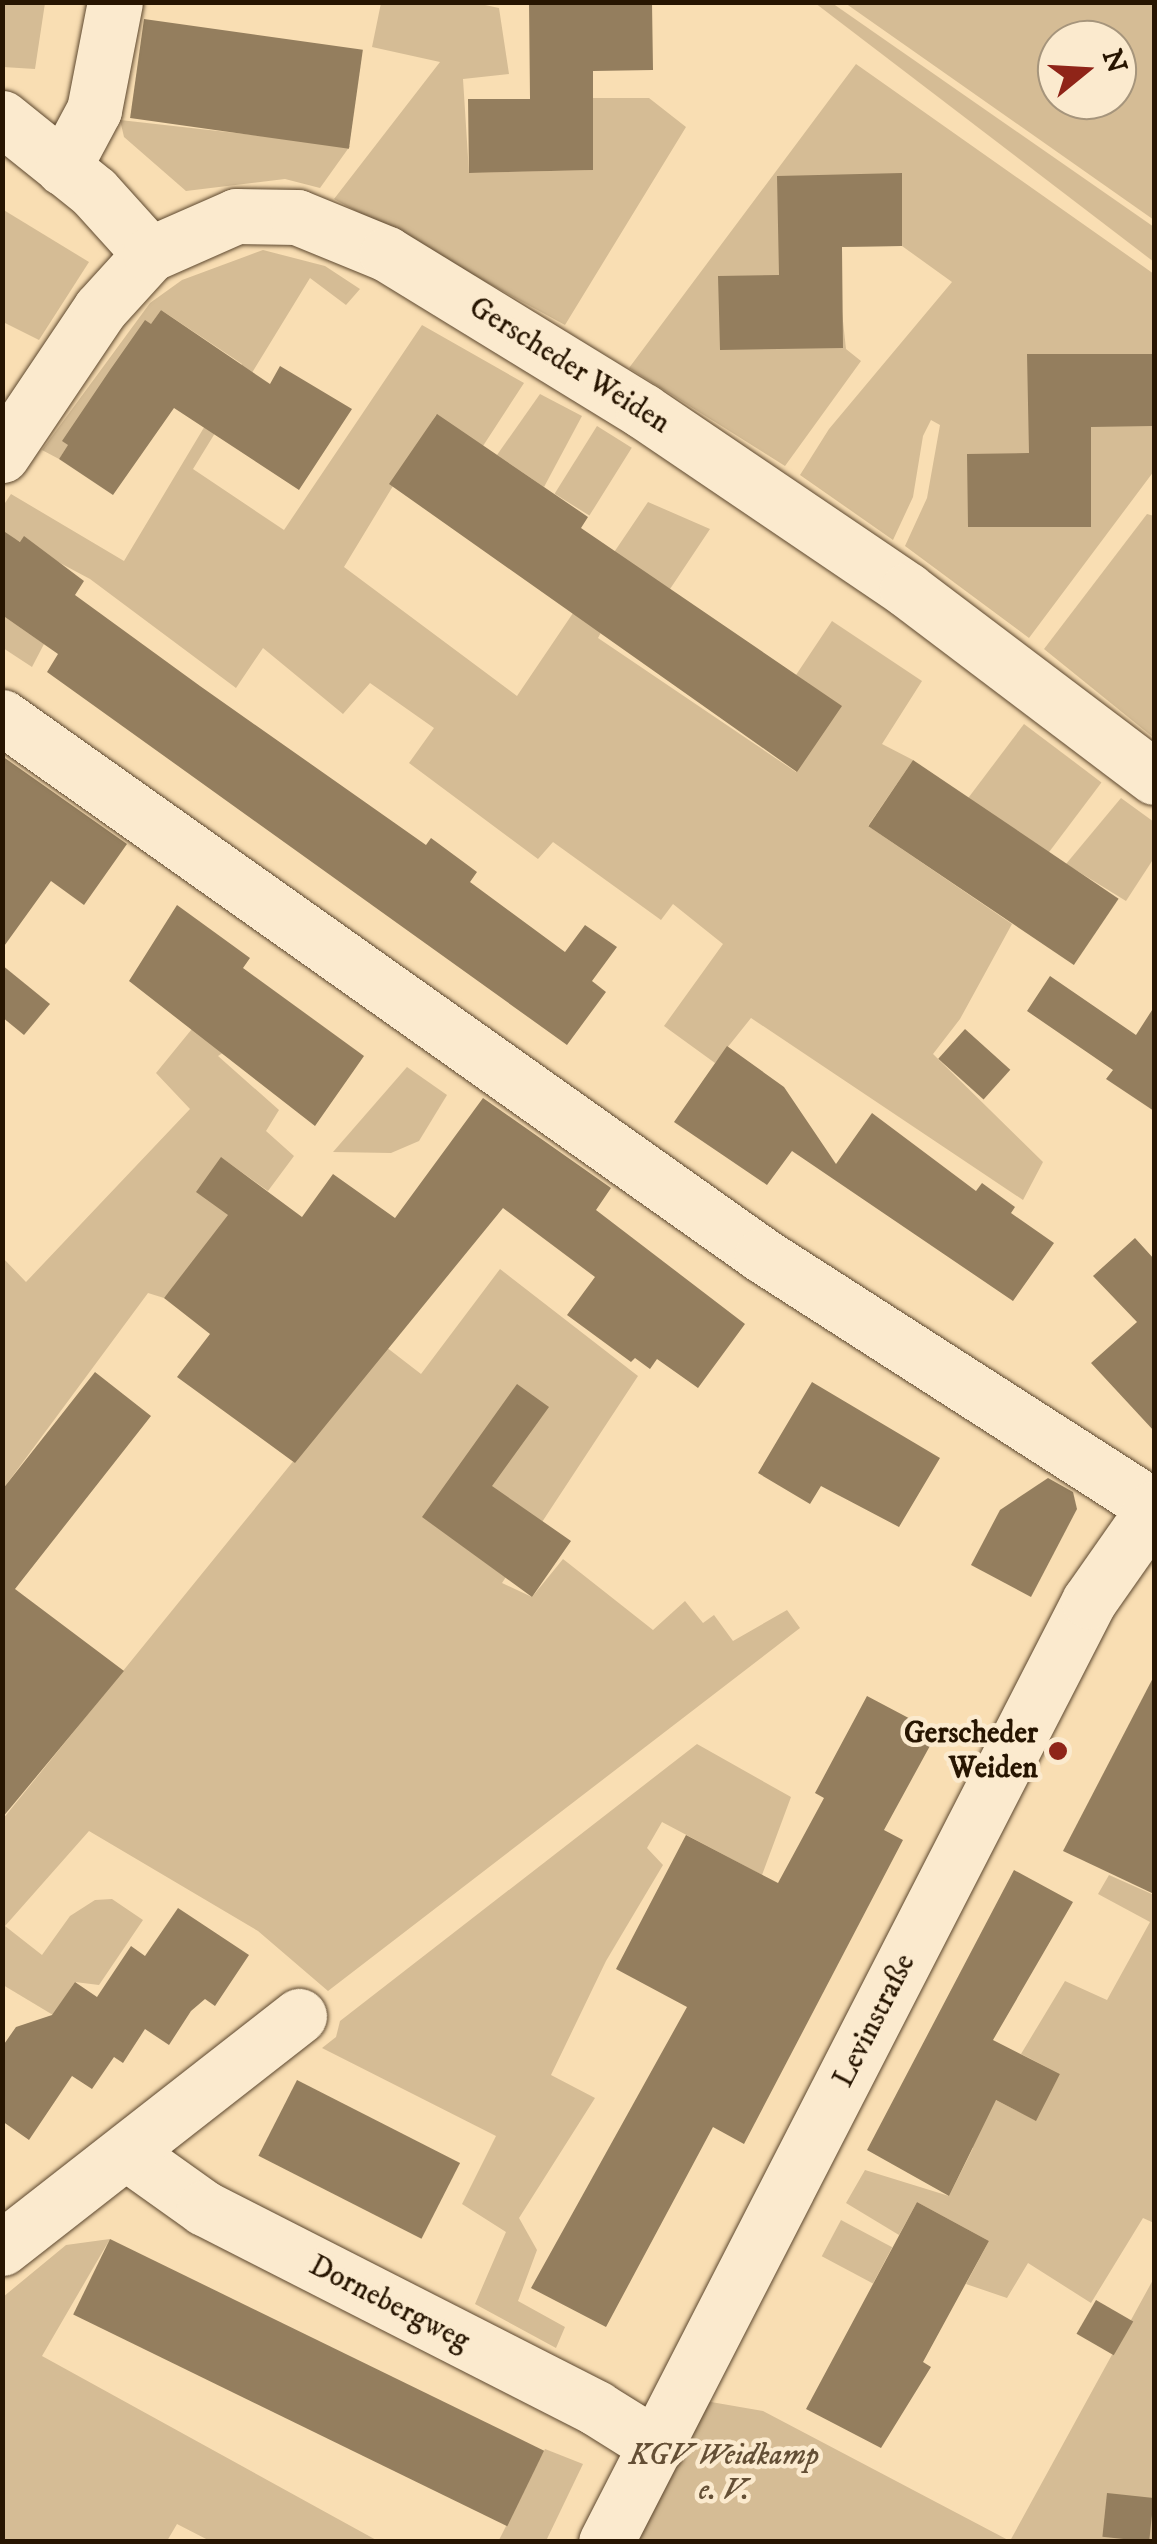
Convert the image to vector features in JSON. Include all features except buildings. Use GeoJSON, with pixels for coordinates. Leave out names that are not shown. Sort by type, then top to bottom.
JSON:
{"type":"FeatureCollection","features":[{"type":"Feature","properties":{"kind":"street"},"geometry":{"type":"LineString","coordinates":[[63,168],[94,110],[116,2]]}},
{"type":"Feature","properties":{"kind":"street"},"geometry":{"type":"LineString","coordinates":[[2,118],[63,168],[150,254]]}},
{"type":"Feature","properties":{"kind":"street","name":"Gerscheder Weiden"},"geometry":{"type":"LineString","coordinates":[[2,454],[100,308],[150,254],[205,226],[260,215],[327,226],[387,254],[783,504],[1031,680],[1154,777]]}},
{"type":"Feature","properties":{"kind":"street"},"geometry":{"type":"LineString","coordinates":[[2,717],[762,1256],[1154,1508]]}},
{"type":"Feature","properties":{"kind":"street","name":"Levinstraße"},"geometry":{"type":"LineString","coordinates":[[606,2542],[1089,1601],[1154,1508]]}},
{"type":"Feature","properties":{"kind":"street"},"geometry":{"type":"LineString","coordinates":[[2,2248],[298,2016]]}},
{"type":"Feature","properties":{"kind":"street","name":"Dornebergweg"},"geometry":{"type":"LineString","coordinates":[[127,2152],[204,2208],[596,2408],[656,2446]]}},
{"type":"Feature","properties":{"kind":"green space"},"geometry":{"type":"Polygon","coordinates":[[[471,2],[499,8],[509,74],[463,79],[469,173],[593,170],[593,98],[649,98],[686,127],[565,325],[334,199],[440,62],[372,47],[381,3],[471,2]]]}},
{"type":"Feature","properties":{"kind":"green space"},"geometry":{"type":"Polygon","coordinates":[[[2,3],[45,3],[35,69],[3,67],[2,3]]]}},
{"type":"Feature","properties":{"kind":"green space"},"geometry":{"type":"Polygon","coordinates":[[[815,3],[832,3],[1154,227],[1154,262],[815,3]]]}},
{"type":"Feature","properties":{"kind":"green space"},"geometry":{"type":"Polygon","coordinates":[[[845,3],[1154,3],[1154,220],[845,3]]]}},
{"type":"Feature","properties":{"kind":"green space"},"geometry":{"type":"Polygon","coordinates":[[[856,64],[1154,274],[1154,471],[1029,638],[905,546],[927,498],[940,425],[931,420],[923,436],[913,497],[893,540],[800,475],[829,429],[952,282],[902,246],[835,247],[846,349],[861,361],[785,466],[629,368],[856,64]]]}},
{"type":"Feature","properties":{"kind":"green space"},"geometry":{"type":"Polygon","coordinates":[[[120,120],[350,146],[320,188],[285,179],[186,191],[124,137],[120,120]]]}},
{"type":"Feature","properties":{"kind":"green space"},"geometry":{"type":"Polygon","coordinates":[[[2,209],[89,262],[39,340],[3,322],[2,209]]]}},
{"type":"Feature","properties":{"kind":"green space"},"geometry":{"type":"Polygon","coordinates":[[[263,250],[325,266],[360,289],[346,305],[310,278],[193,469],[284,530],[422,325],[524,383],[483,446],[436,415],[344,567],[517,696],[648,502],[710,529],[670,589],[636,567],[598,638],[796,772],[841,706],[796,675],[832,621],[922,681],[882,744],[913,760],[868,826],[1012,924],[960,1019],[933,1054],[1043,1162],[1023,1200],[751,1018],[715,1063],[664,1026],[723,944],[673,904],[661,920],[553,842],[538,859],[409,763],[434,728],[370,683],[343,714],[263,648],[236,688],[90,579],[15,539],[3,557],[3,506],[11,494],[124,561],[242,364],[161,310],[59,459],[42,450],[150,303],[182,280],[263,250]]]}},
{"type":"Feature","properties":{"kind":"green space"},"geometry":{"type":"Polygon","coordinates":[[[540,394],[582,416],[544,487],[497,455],[540,394]]]}},
{"type":"Feature","properties":{"kind":"green space"},"geometry":{"type":"Polygon","coordinates":[[[597,426],[632,448],[589,516],[555,494],[597,426]]]}},
{"type":"Feature","properties":{"kind":"green space"},"geometry":{"type":"Polygon","coordinates":[[[1147,514],[1154,516],[1154,738],[1044,649],[1147,514]]]}},
{"type":"Feature","properties":{"kind":"green space"},"geometry":{"type":"Polygon","coordinates":[[[2,615],[44,644],[32,667],[3,648],[2,615]]]}},
{"type":"Feature","properties":{"kind":"green space"},"geometry":{"type":"Polygon","coordinates":[[[1024,724],[1101,782],[1045,857],[968,798],[1024,724]]]}},
{"type":"Feature","properties":{"kind":"green space"},"geometry":{"type":"Polygon","coordinates":[[[1121,798],[1154,822],[1154,858],[1126,901],[1066,864],[1121,798]]]}},
{"type":"Feature","properties":{"kind":"green space"},"geometry":{"type":"Polygon","coordinates":[[[196,1024],[230,1048],[218,1056],[279,1110],[266,1131],[294,1156],[268,1191],[222,1158],[230,1216],[164,1298],[148,1293],[3,1489],[2,1257],[26,1282],[190,1109],[156,1073],[196,1024]]]}},
{"type":"Feature","properties":{"kind":"green space"},"geometry":{"type":"Polygon","coordinates":[[[407,1067],[447,1095],[419,1141],[391,1153],[333,1152],[407,1067]]]}},
{"type":"Feature","properties":{"kind":"green space"},"geometry":{"type":"Polygon","coordinates":[[[500,1269],[638,1376],[502,1583],[532,1597],[563,1559],[653,1630],[685,1601],[703,1623],[714,1615],[733,1641],[787,1610],[800,1628],[328,1991],[258,1931],[89,1831],[5,1926],[42,1955],[70,1916],[95,1900],[112,1899],[143,1920],[99,1985],[75,1982],[53,2015],[3,1985],[2,1820],[386,1347],[421,1374],[500,1269]]]}},
{"type":"Feature","properties":{"kind":"green space"},"geometry":{"type":"Polygon","coordinates":[[[697,1744],[791,1797],[762,1875],[662,1822],[647,1848],[663,1865],[606,1961],[551,2075],[595,2098],[519,2218],[537,2250],[518,2301],[565,2327],[556,2348],[475,2304],[506,2232],[462,2204],[496,2136],[322,2048],[336,2037],[340,2021],[697,1744]]]}},
{"type":"Feature","properties":{"kind":"green space"},"geometry":{"type":"Polygon","coordinates":[[[1109,1875],[1154,1895],[1154,2223],[1143,2218],[1091,2303],[1028,2263],[1007,2298],[966,2284],[989,2241],[917,2202],[899,2235],[846,2203],[865,2170],[949,2196],[973,2148],[943,2132],[970,2087],[1035,2120],[1060,2074],[1021,2054],[1065,1981],[1107,2000],[1150,1922],[1098,1894],[1109,1875]]]}},
{"type":"Feature","properties":{"kind":"green space"},"geometry":{"type":"Polygon","coordinates":[[[841,2220],[892,2247],[873,2283],[822,2256],[841,2220]]]}},
{"type":"Feature","properties":{"kind":"green space"},"geometry":{"type":"Polygon","coordinates":[[[110,2239],[42,2356],[378,2541],[210,2541],[177,2524],[167,2541],[3,2542],[3,2297],[66,2245],[110,2239]]]}},
{"type":"Feature","properties":{"kind":"green space","name":"KGV Weidkamp e. V."},"geometry":{"type":"Polygon","coordinates":[[[1154,2278],[1154,2541],[608,2542],[688,2398],[763,2411],[1010,2541],[1154,2278]]]}},
{"type":"Feature","properties":{"kind":"green space"},"geometry":{"type":"Polygon","coordinates":[[[545,2449],[583,2464],[546,2541],[498,2542],[545,2449]]]}},
{"type":"Feature","properties":{"kind":"place","name":"Gerscheder Weiden"},"geometry":{"type":"Point","coordinates":[1058,1751]}}]}
